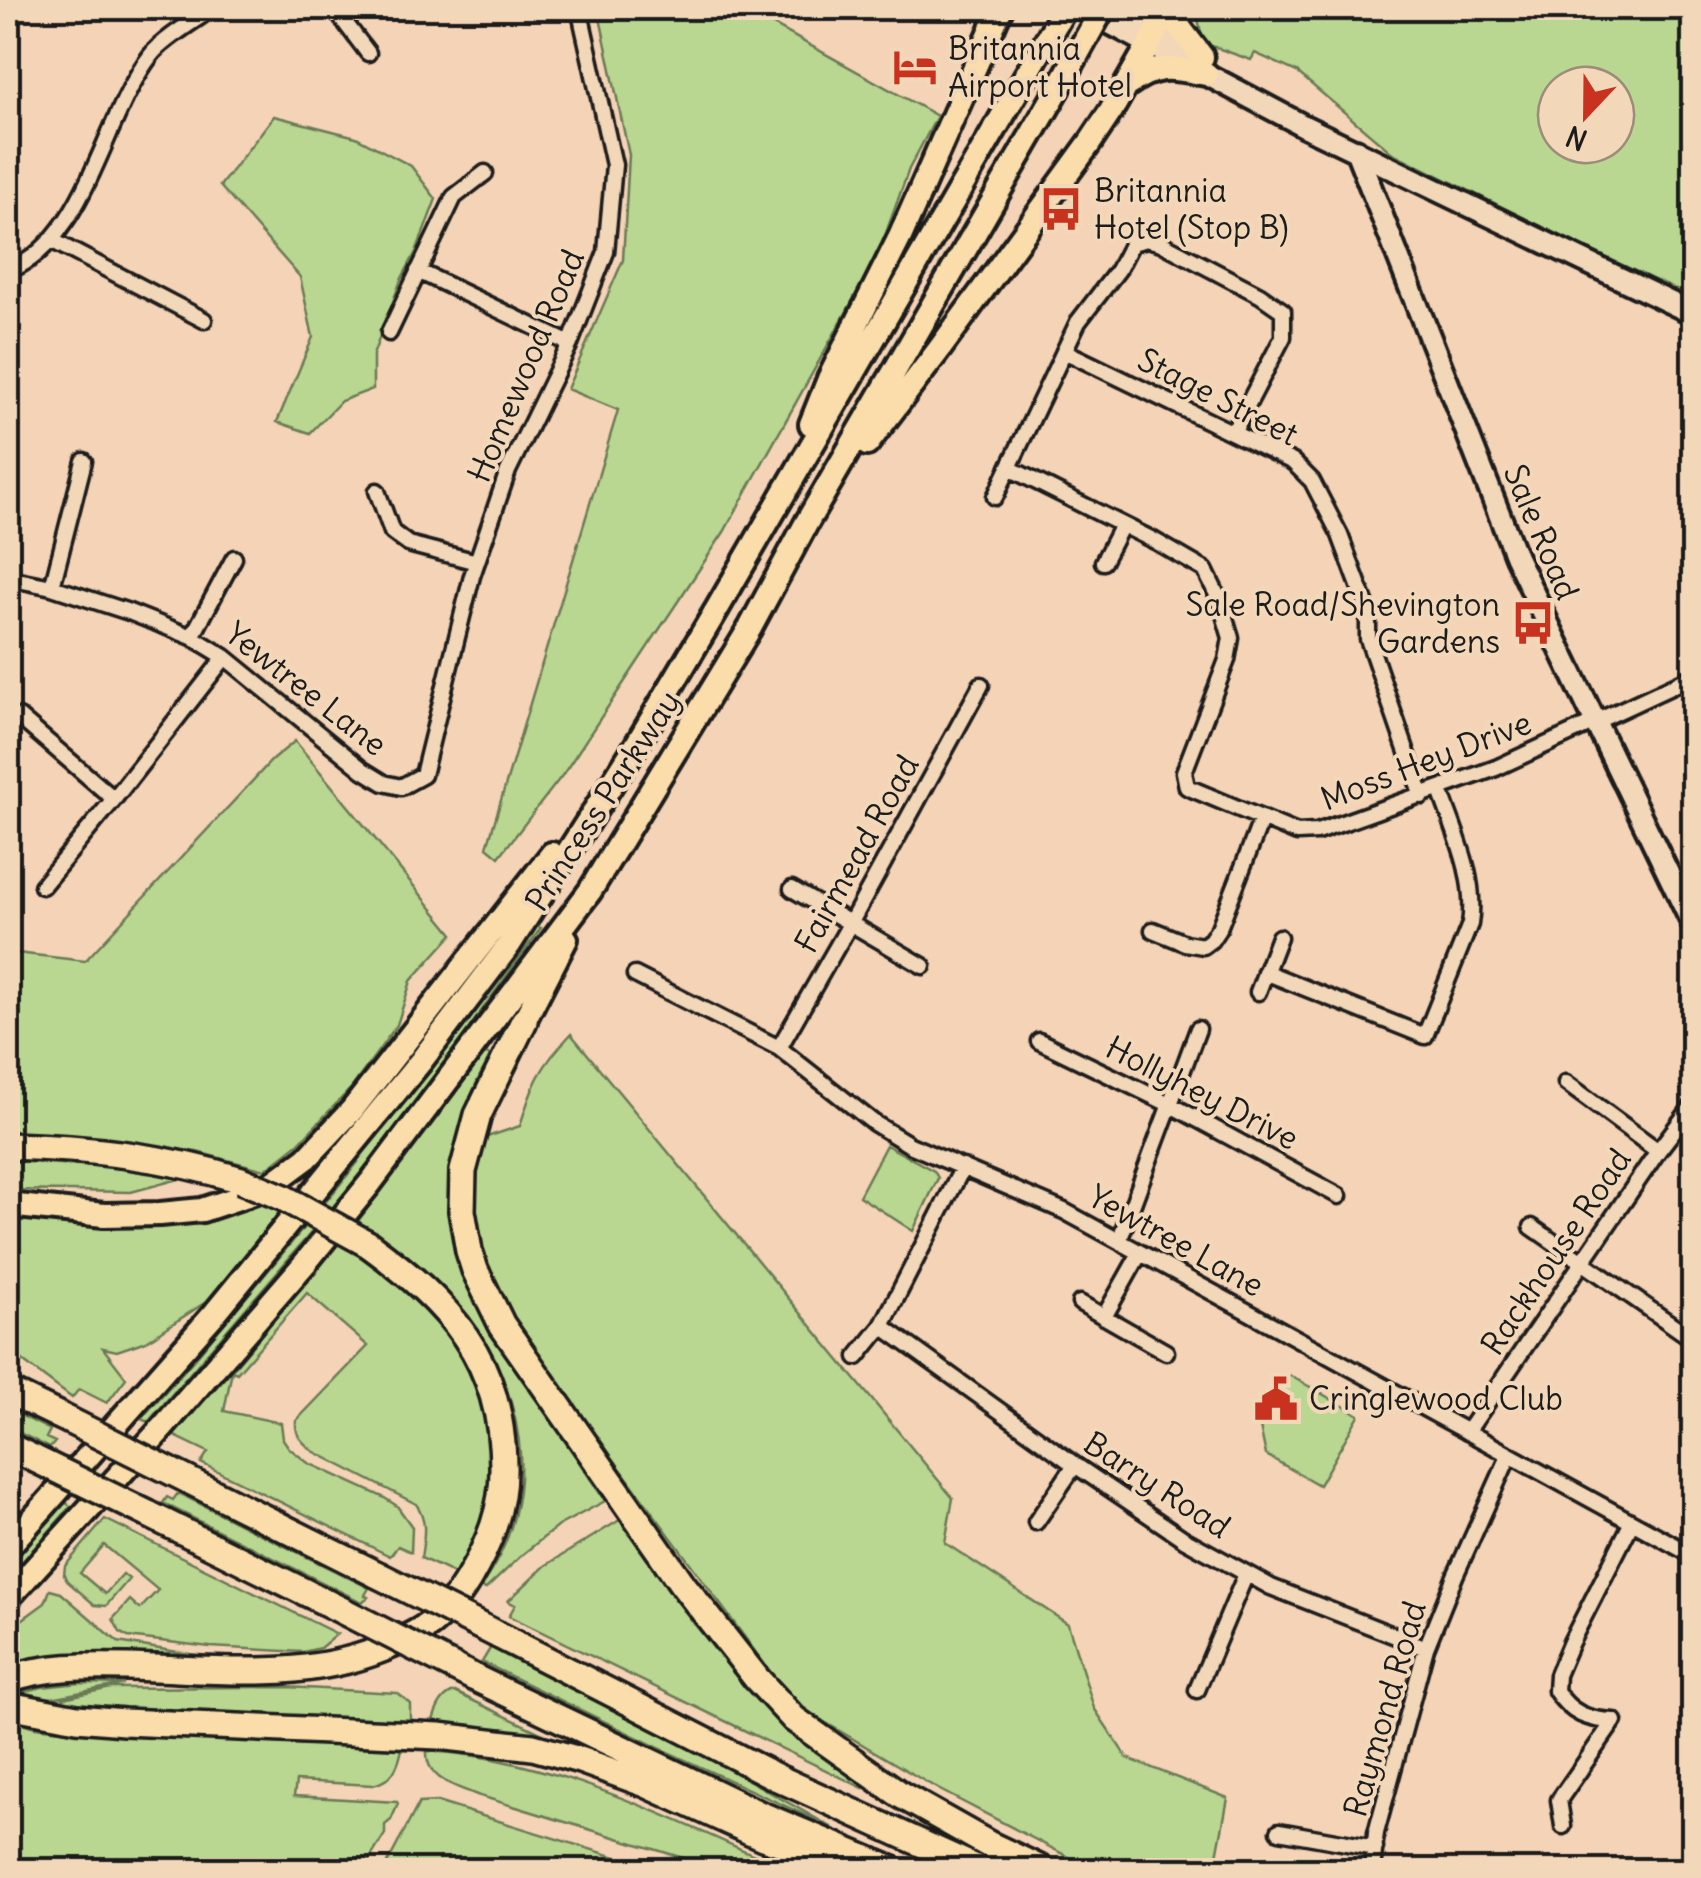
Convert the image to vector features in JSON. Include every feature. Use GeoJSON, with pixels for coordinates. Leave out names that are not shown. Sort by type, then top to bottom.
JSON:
{"type":"FeatureCollection","features":[{"type":"Feature","properties":{"kind":"highway","name":"Princess Parkway"},"geometry":{"type":"LineString","coordinates":[[8,1547],[214,1314],[421,1061],[510,945],[634,749],[1065,8]]}},
{"type":"Feature","properties":{"kind":"highway","name":"Princess Parkway"},"geometry":{"type":"LineString","coordinates":[[8,1598],[306,1262],[590,891],[750,628],[1102,8]]}},
{"type":"Feature","properties":{"kind":"highway"},"geometry":{"type":"LineString","coordinates":[[807,522],[1089,144],[1174,8]]}},
{"type":"Feature","properties":{"kind":"highway"},"geometry":{"type":"LineString","coordinates":[[1125,88],[1151,70],[1204,65],[1180,26],[1174,8]]}},
{"type":"Feature","properties":{"kind":"highway"},"geometry":{"type":"LineString","coordinates":[[782,497],[829,379],[900,238],[998,10]]}},
{"type":"Feature","properties":{"kind":"highway"},"geometry":{"type":"LineString","coordinates":[[8,1206],[104,1215],[202,1210],[265,1189],[285,1176],[327,1139],[352,1110],[634,749]]}},
{"type":"Feature","properties":{"kind":"highway"},"geometry":{"type":"LineString","coordinates":[[590,891],[471,1132],[463,1171],[462,1211],[476,1270],[502,1325],[614,1488],[757,1680],[794,1719],[900,1795],[1043,1870]]}},
{"type":"Feature","properties":{"kind":"highway"},"geometry":{"type":"LineString","coordinates":[[8,1146],[107,1152],[196,1167],[282,1197],[368,1244],[409,1274],[443,1306],[479,1356],[502,1424],[503,1477],[486,1550],[442,1616],[414,1636],[326,1666],[222,1672],[94,1666],[31,1672],[8,1680]]}},
{"type":"Feature","properties":{"kind":"highway"},"geometry":{"type":"LineString","coordinates":[[8,1390],[778,1778],[980,1870]]}},
{"type":"Feature","properties":{"kind":"highway"},"geometry":{"type":"LineString","coordinates":[[8,1446],[473,1677],[759,1814],[893,1870]]}},
{"type":"Feature","properties":{"kind":"highway"},"geometry":{"type":"LineString","coordinates":[[8,1705],[77,1718],[439,1736],[534,1747],[646,1784],[764,1837],[866,1870]]}},
{"type":"Feature","properties":{"kind":"main road"},"geometry":{"type":"LineString","coordinates":[[1082,8],[1153,38],[1356,150],[1694,314]]}},
{"type":"Feature","properties":{"kind":"main road"},"geometry":{"type":"LineString","coordinates":[[1111,8],[1153,38]]}},
{"type":"Feature","properties":{"kind":"main road","name":"Sale Road"},"geometry":{"type":"LineString","coordinates":[[1356,150],[1516,557],[1694,927]]}},
{"type":"Feature","properties":{"kind":"street"},"geometry":{"type":"LineString","coordinates":[[8,271],[53,241],[76,205],[122,101],[153,52],[213,8]]}},
{"type":"Feature","properties":{"kind":"street"},"geometry":{"type":"LineString","coordinates":[[334,8],[368,54]]}},
{"type":"Feature","properties":{"kind":"street","name":"Homewood Road"},"geometry":{"type":"LineString","coordinates":[[430,742],[477,562],[508,471],[570,344],[606,252],[614,165],[579,8]]}},
{"type":"Feature","properties":{"kind":"street"},"geometry":{"type":"LineString","coordinates":[[389,332],[454,197],[486,173]]}},
{"type":"Feature","properties":{"kind":"street"},"geometry":{"type":"LineString","coordinates":[[53,241],[204,320]]}},
{"type":"Feature","properties":{"kind":"street"},"geometry":{"type":"LineString","coordinates":[[995,498],[1078,322],[1118,270],[1132,243],[1161,243],[1260,294],[1284,311],[1283,336],[1233,433]]}},
{"type":"Feature","properties":{"kind":"street"},"geometry":{"type":"LineString","coordinates":[[418,271],[570,344]]}},
{"type":"Feature","properties":{"kind":"street","name":"Stage Street"},"geometry":{"type":"LineString","coordinates":[[1064,352],[1293,462],[1312,482],[1340,535],[1368,610],[1368,639],[1422,796]]}},
{"type":"Feature","properties":{"kind":"street"},"geometry":{"type":"LineString","coordinates":[[52,587],[84,461]]}},
{"type":"Feature","properties":{"kind":"street","name":"Moss Hey Drive"},"geometry":{"type":"LineString","coordinates":[[1010,468],[1206,570],[1231,638],[1227,660],[1184,772],[1186,786],[1298,833],[1317,832],[1496,768],[1694,676]]}},
{"type":"Feature","properties":{"kind":"street"},"geometry":{"type":"LineString","coordinates":[[377,491],[392,532],[408,544],[477,562]]}},
{"type":"Feature","properties":{"kind":"street"},"geometry":{"type":"LineString","coordinates":[[1103,562],[1122,524]]}},
{"type":"Feature","properties":{"kind":"street"},"geometry":{"type":"LineString","coordinates":[[192,637],[234,558]]}},
{"type":"Feature","properties":{"kind":"street","name":"Yewtree Lane"},"geometry":{"type":"LineString","coordinates":[[8,578],[52,587],[192,637],[224,657],[384,783],[401,787],[423,776],[430,742]]}},
{"type":"Feature","properties":{"kind":"street"},"geometry":{"type":"LineString","coordinates":[[42,886],[224,657]]}},
{"type":"Feature","properties":{"kind":"street","name":"Fairmead Road"},"geometry":{"type":"LineString","coordinates":[[778,1048],[981,685]]}},
{"type":"Feature","properties":{"kind":"street"},"geometry":{"type":"LineString","coordinates":[[20,717],[114,798]]}},
{"type":"Feature","properties":{"kind":"street"},"geometry":{"type":"LineString","coordinates":[[1266,972],[1425,1036],[1470,924],[1473,905],[1468,873],[1440,790]]}},
{"type":"Feature","properties":{"kind":"street"},"geometry":{"type":"LineString","coordinates":[[1153,930],[1185,943],[1203,946],[1211,940],[1262,818]]}},
{"type":"Feature","properties":{"kind":"street"},"geometry":{"type":"LineString","coordinates":[[792,889],[924,966]]}},
{"type":"Feature","properties":{"kind":"street"},"geometry":{"type":"LineString","coordinates":[[1258,992],[1279,937]]}},
{"type":"Feature","properties":{"kind":"street","name":"Yewtree Lane"},"geometry":{"type":"LineString","coordinates":[[635,975],[778,1048],[874,1123],[910,1145],[1064,1211],[1694,1556]]}},
{"type":"Feature","properties":{"kind":"street"},"geometry":{"type":"LineString","coordinates":[[1118,1241],[1198,1029]]}},
{"type":"Feature","properties":{"kind":"street","name":"Hollyhey Drive"},"geometry":{"type":"LineString","coordinates":[[1039,1042],[1340,1196]]}},
{"type":"Feature","properties":{"kind":"street"},"geometry":{"type":"LineString","coordinates":[[1566,1083],[1658,1151]]}},
{"type":"Feature","properties":{"kind":"street","name":"Rackhouse Road"},"geometry":{"type":"LineString","coordinates":[[1466,1432],[1694,1104]]}},
{"type":"Feature","properties":{"kind":"street"},"geometry":{"type":"LineString","coordinates":[[857,1357],[882,1326],[963,1168]]}},
{"type":"Feature","properties":{"kind":"street"},"geometry":{"type":"LineString","coordinates":[[1532,1226],[1694,1340]]}},
{"type":"Feature","properties":{"kind":"street"},"geometry":{"type":"LineString","coordinates":[[1104,1316],[1140,1253]]}},
{"type":"Feature","properties":{"kind":"street"},"geometry":{"type":"LineString","coordinates":[[1080,1303],[1166,1352]]}},
{"type":"Feature","properties":{"kind":"street","name":"Barry Road"},"geometry":{"type":"LineString","coordinates":[[882,1326],[1184,1539],[1271,1587],[1426,1648]]}},
{"type":"Feature","properties":{"kind":"street","name":"Raymond Road"},"geometry":{"type":"LineString","coordinates":[[1372,1870],[1376,1833],[1426,1648],[1509,1456]]}},
{"type":"Feature","properties":{"kind":"street"},"geometry":{"type":"LineString","coordinates":[[1036,1522],[1075,1465]]}},
{"type":"Feature","properties":{"kind":"street"},"geometry":{"type":"LineString","coordinates":[[1564,1826],[1559,1800],[1614,1721],[1594,1720],[1575,1713],[1556,1691],[1557,1675],[1632,1522]]}},
{"type":"Feature","properties":{"kind":"street"},"geometry":{"type":"LineString","coordinates":[[1197,1690],[1246,1574]]}},
{"type":"Feature","properties":{"kind":"street"},"geometry":{"type":"LineString","coordinates":[[1279,1831],[1375,1848]]}},
{"type":"Feature","properties":{"kind":"street"},"geometry":{"type":"LineString","coordinates":[[1675,1870],[1694,1859]]}},
{"type":"Feature","properties":{"kind":"green space"},"geometry":{"type":"Polygon","coordinates":[[[598,8],[743,8],[937,116],[909,169],[878,255],[724,532],[564,773],[499,857],[487,847],[618,410],[567,389],[623,260],[629,155],[598,8]]]}},
{"type":"Feature","properties":{"kind":"green space"},"geometry":{"type":"Polygon","coordinates":[[[1196,8],[1693,8],[1693,298],[1391,152],[1297,72],[1255,53],[1251,60],[1203,43],[1196,8]]]}},
{"type":"Feature","properties":{"kind":"green space"},"geometry":{"type":"Polygon","coordinates":[[[274,116],[356,137],[411,166],[436,199],[373,355],[373,389],[341,401],[310,433],[277,422],[313,337],[300,277],[220,186],[274,116]]]}},
{"type":"Feature","properties":{"kind":"green space"},"geometry":{"type":"Polygon","coordinates":[[[295,741],[453,934],[411,981],[397,1025],[352,1087],[298,1144],[265,1170],[197,1152],[8,1132],[8,952],[85,961],[272,760],[295,741]]]}},
{"type":"Feature","properties":{"kind":"green space"},"geometry":{"type":"Polygon","coordinates":[[[534,925],[541,928],[441,1067],[333,1209],[324,1204],[358,1162],[353,1159],[534,925]]]}},
{"type":"Feature","properties":{"kind":"green space"},"geometry":{"type":"Polygon","coordinates":[[[571,1034],[953,1498],[945,1543],[1068,1624],[1094,1708],[1127,1758],[1228,1798],[1215,1867],[1222,1870],[1094,1870],[938,1789],[794,1704],[499,1304],[476,1210],[477,1173],[484,1138],[520,1126],[539,1076],[571,1034]]]}},
{"type":"Feature","properties":{"kind":"green space"},"geometry":{"type":"Polygon","coordinates":[[[488,1054],[456,1141],[449,1186],[453,1243],[489,1326],[605,1501],[558,1526],[486,1589],[480,1587],[501,1552],[514,1515],[520,1477],[519,1439],[511,1401],[497,1365],[453,1298],[408,1256],[358,1221],[483,1055],[488,1054]]]}},
{"type":"Feature","properties":{"kind":"green space"},"geometry":{"type":"Polygon","coordinates":[[[886,1145],[934,1171],[938,1178],[913,1231],[859,1196],[886,1145]]]}},
{"type":"Feature","properties":{"kind":"green space"},"geometry":{"type":"Polygon","coordinates":[[[8,1161],[132,1168],[179,1179],[131,1192],[8,1190],[8,1161]]]}},
{"type":"Feature","properties":{"kind":"green space"},"geometry":{"type":"Polygon","coordinates":[[[257,1200],[286,1214],[212,1298],[146,1341],[117,1351],[103,1348],[126,1378],[107,1403],[79,1389],[72,1398],[8,1350],[8,1216],[167,1225],[229,1213],[257,1200]]]}},
{"type":"Feature","properties":{"kind":"green space"},"geometry":{"type":"Polygon","coordinates":[[[307,1224],[315,1228],[148,1422],[141,1419],[198,1355],[307,1224]]]}},
{"type":"Feature","properties":{"kind":"green space"},"geometry":{"type":"Polygon","coordinates":[[[341,1240],[376,1263],[426,1306],[461,1347],[488,1405],[494,1493],[461,1577],[421,1558],[424,1523],[416,1504],[313,1451],[298,1435],[296,1421],[368,1346],[307,1293],[237,1373],[232,1371],[224,1411],[281,1423],[289,1448],[308,1463],[397,1506],[412,1527],[411,1552],[398,1546],[390,1556],[201,1463],[208,1452],[173,1435],[341,1240]]]}},
{"type":"Feature","properties":{"kind":"green space"},"geometry":{"type":"Polygon","coordinates":[[[1289,1375],[1359,1415],[1319,1485],[1266,1455],[1260,1427],[1289,1375]]]}},
{"type":"Feature","properties":{"kind":"green space"},"geometry":{"type":"Polygon","coordinates":[[[8,1409],[50,1430],[46,1438],[55,1442],[50,1448],[8,1427],[8,1409]]]}},
{"type":"Feature","properties":{"kind":"green space"},"geometry":{"type":"Polygon","coordinates":[[[178,1493],[369,1588],[365,1595],[368,1597],[362,1602],[163,1503],[167,1497],[173,1500],[178,1493]]]}},
{"type":"Feature","properties":{"kind":"green space"},"geometry":{"type":"Polygon","coordinates":[[[64,1502],[71,1506],[8,1578],[8,1568],[64,1502]]]}},
{"type":"Feature","properties":{"kind":"green space"},"geometry":{"type":"Polygon","coordinates":[[[623,1518],[866,1780],[863,1788],[509,1616],[515,1605],[508,1601],[545,1566],[623,1518]]]}},
{"type":"Feature","properties":{"kind":"green space"},"geometry":{"type":"Polygon","coordinates":[[[105,1519],[337,1634],[320,1648],[303,1652],[128,1637],[113,1619],[130,1600],[140,1609],[158,1590],[104,1545],[80,1573],[105,1594],[123,1574],[129,1579],[106,1606],[95,1605],[64,1575],[65,1566],[105,1519]]]}},
{"type":"Feature","properties":{"kind":"green space"},"geometry":{"type":"Polygon","coordinates":[[[50,1590],[61,1593],[118,1642],[271,1662],[8,1673],[8,1630],[45,1603],[50,1590]]]}},
{"type":"Feature","properties":{"kind":"green space"},"geometry":{"type":"Polygon","coordinates":[[[491,1647],[676,1739],[833,1828],[482,1662],[491,1647]]]}},
{"type":"Feature","properties":{"kind":"green space"},"geometry":{"type":"Polygon","coordinates":[[[124,1684],[41,1700],[13,1694],[42,1687],[124,1684]]]}},
{"type":"Feature","properties":{"kind":"green space"},"geometry":{"type":"Polygon","coordinates":[[[287,1687],[397,1693],[410,1703],[410,1721],[108,1710],[64,1706],[63,1698],[111,1688],[287,1687]]]}},
{"type":"Feature","properties":{"kind":"green space"},"geometry":{"type":"Polygon","coordinates":[[[455,1692],[550,1739],[488,1728],[432,1725],[442,1700],[455,1692]]]}},
{"type":"Feature","properties":{"kind":"green space"},"geometry":{"type":"Polygon","coordinates":[[[8,1719],[35,1727],[88,1733],[402,1749],[394,1772],[380,1783],[296,1781],[294,1796],[398,1804],[363,1870],[8,1870],[8,1719]]]}},
{"type":"Feature","properties":{"kind":"green space"},"geometry":{"type":"Polygon","coordinates":[[[427,1751],[475,1756],[567,1778],[657,1812],[789,1870],[716,1870],[477,1795],[436,1775],[427,1751]]]}},
{"type":"Feature","properties":{"kind":"green space"},"geometry":{"type":"Polygon","coordinates":[[[437,1802],[658,1870],[384,1870],[419,1803],[437,1802]]]}},
{"type":"Feature","properties":{"kind":"place","name":"Britannia Airport Hotel"},"geometry":{"type":"Point","coordinates":[915,67]}},
{"type":"Feature","properties":{"kind":"place","name":"Britannia Hotel (Stop B)"},"geometry":{"type":"Point","coordinates":[1061,209]}},
{"type":"Feature","properties":{"kind":"place","name":"Sale Road/Shevington Gardens"},"geometry":{"type":"Point","coordinates":[1533,623]}},
{"type":"Feature","properties":{"kind":"place","name":"Cringlewood Club"},"geometry":{"type":"Point","coordinates":[1276,1399]}}]}
